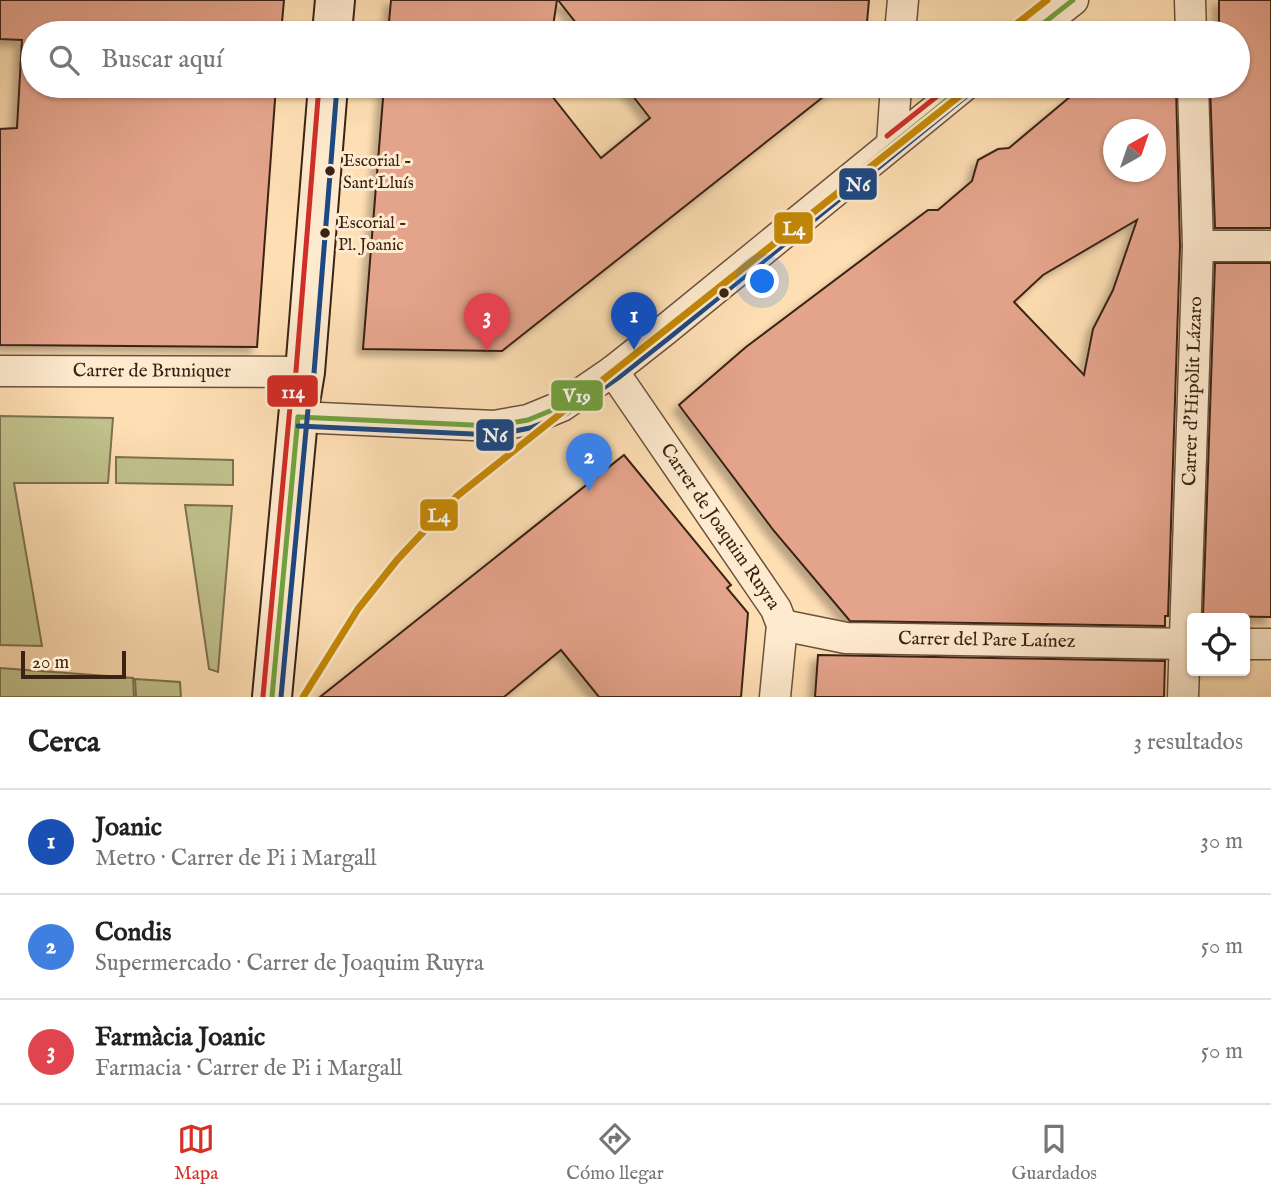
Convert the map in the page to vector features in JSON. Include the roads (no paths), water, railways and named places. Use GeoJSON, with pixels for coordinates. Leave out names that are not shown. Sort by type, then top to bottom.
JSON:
{"type":"FeatureCollection","features":[{"type":"Feature","properties":{"kind":"street"},"geometry":{"type":"LineString","coordinates":[[333,21],[335,0]]}},
{"type":"Feature","properties":{"kind":"street"},"geometry":{"type":"LineString","coordinates":[[901,21],[903,0]]}},
{"type":"Feature","properties":{"kind":"street"},"geometry":{"type":"LineString","coordinates":[[1046,21],[1073,0]]}},
{"type":"Feature","properties":{"kind":"street"},"geometry":{"type":"LineString","coordinates":[[1190,0],[1191,21]]}},
{"type":"Feature","properties":{"kind":"street"},"geometry":{"type":"LineString","coordinates":[[272,697],[298,417],[305,372],[327,98]]}},
{"type":"Feature","properties":{"kind":"street"},"geometry":{"type":"LineString","coordinates":[[892,143],[895,98]]}},
{"type":"Feature","properties":{"kind":"street"},"geometry":{"type":"LineString","coordinates":[[298,417],[494,426],[528,419],[562,406],[613,371],[949,98]]}},
{"type":"Feature","properties":{"kind":"street","name":"Carrer d'Hipòlit Lázaro"},"geometry":{"type":"LineString","coordinates":[[1189,613],[1198,246],[1193,98]]}},
{"type":"Feature","properties":{"kind":"street"},"geometry":{"type":"LineString","coordinates":[[1198,246],[1271,246]]}},
{"type":"Feature","properties":{"kind":"street","name":"Carrer de Bruniquer"},"geometry":{"type":"LineString","coordinates":[[0,371],[305,372]]}},
{"type":"Feature","properties":{"kind":"street","name":"Carrer de Joaquim Ruyra"},"geometry":{"type":"LineString","coordinates":[[613,371],[776,608],[782,625],[775,697]]}},
{"type":"Feature","properties":{"kind":"street","name":"Carrer del Pare Laínez"},"geometry":{"type":"LineString","coordinates":[[782,625],[846,638],[1187,644]]}},
{"type":"Feature","properties":{"kind":"street"},"geometry":{"type":"LineString","coordinates":[[1250,644],[1271,645]]}},
{"type":"Feature","properties":{"kind":"street","name":"Carrer d'Hipòlit Lázaro"},"geometry":{"type":"LineString","coordinates":[[1183,697],[1187,655]]}},
{"type":"Feature","properties":{"kind":"place","name":"Escorial - Sant Lluís"},"geometry":{"type":"Point","coordinates":[330,171]}},
{"type":"Feature","properties":{"kind":"place","name":"Escorial - Pl. Joanic"},"geometry":{"type":"Point","coordinates":[325,233]}},
{"type":"Feature","properties":{"kind":"place","name":"Joanic"},"geometry":{"type":"Point","coordinates":[634,350]}},
{"type":"Feature","properties":{"kind":"place","name":"Farmàcia Joanic"},"geometry":{"type":"Point","coordinates":[487,351]}},
{"type":"Feature","properties":{"kind":"place","name":"Condis"},"geometry":{"type":"Point","coordinates":[589,491]}}]}
